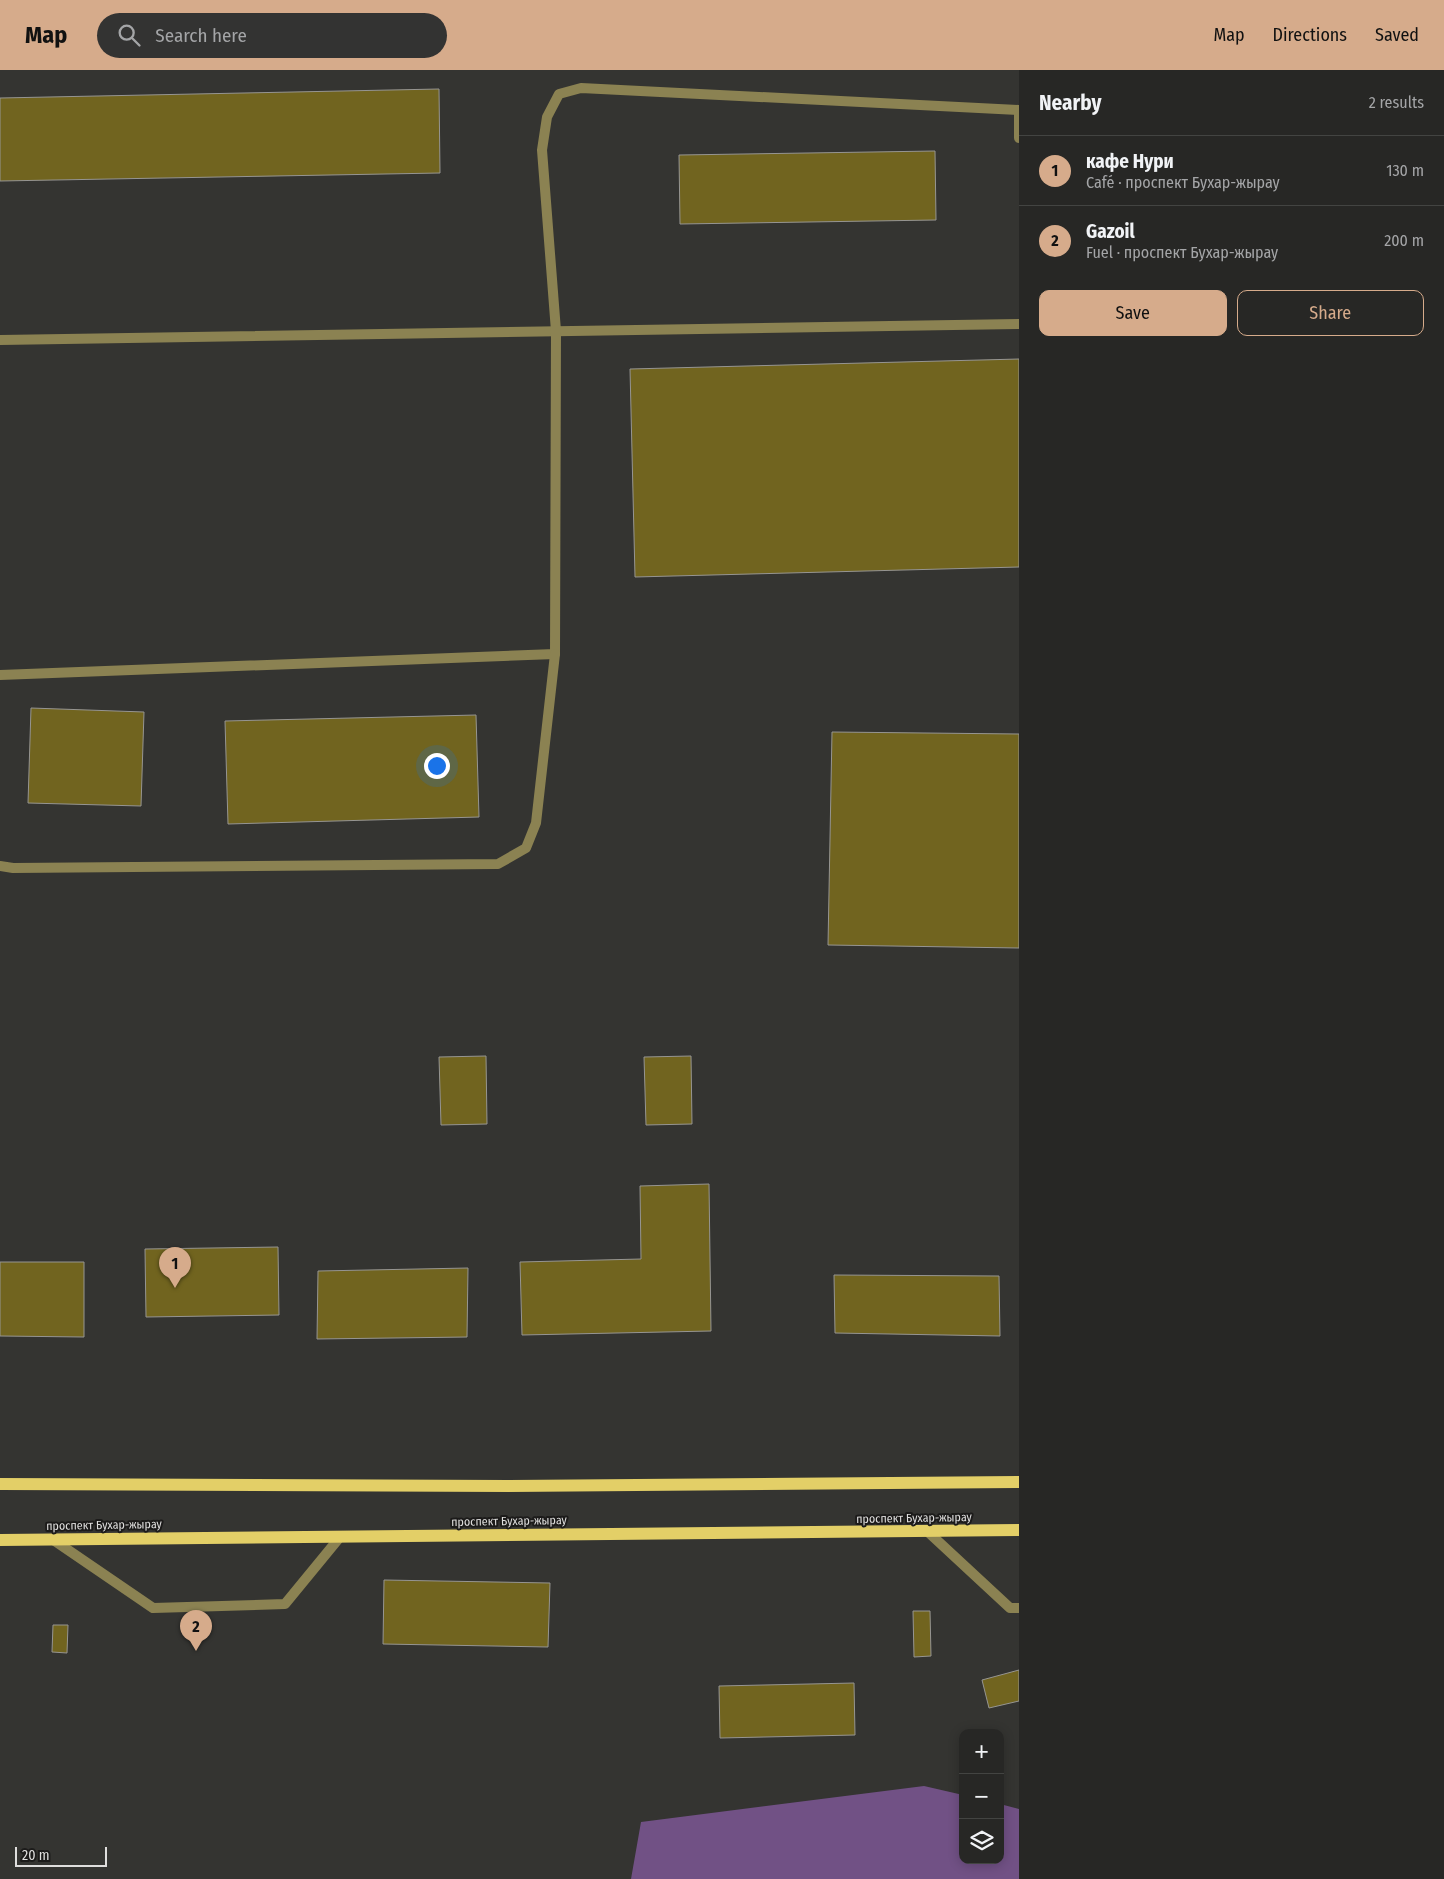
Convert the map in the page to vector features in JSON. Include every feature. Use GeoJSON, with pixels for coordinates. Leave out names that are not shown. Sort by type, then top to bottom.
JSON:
{"type":"FeatureCollection","features":[{"type":"Feature","properties":{"kind":"main road"},"geometry":{"type":"LineString","coordinates":[[0,1484],[508,1486],[1019,1482]]}},
{"type":"Feature","properties":{"kind":"main road","name":"проспект Бухар-жырау"},"geometry":{"type":"LineString","coordinates":[[0,1540],[1019,1530]]}},
{"type":"Feature","properties":{"kind":"lane"},"geometry":{"type":"LineString","coordinates":[[0,866],[22,868],[498,864],[526,848],[536,823],[555,654],[556,331],[542,150],[547,117],[559,94],[581,88],[1019,110],[1019,138]]}},
{"type":"Feature","properties":{"kind":"lane"},"geometry":{"type":"LineString","coordinates":[[0,340],[1019,324]]}},
{"type":"Feature","properties":{"kind":"lane"},"geometry":{"type":"LineString","coordinates":[[0,675],[555,654]]}},
{"type":"Feature","properties":{"kind":"lane"},"geometry":{"type":"LineString","coordinates":[[927,1531],[1010,1608],[1019,1608]]}},
{"type":"Feature","properties":{"kind":"lane"},"geometry":{"type":"LineString","coordinates":[[52,1539],[153,1608],[285,1604],[340,1537]]}},
{"type":"Feature","properties":{"kind":"shaded area"},"geometry":{"type":"Polygon","coordinates":[[[924,1786],[959,1794],[959,1864],[1004,1864],[1004,1805],[1019,1809],[1019,1879],[631,1879],[641,1822],[924,1786]]]}},
{"type":"Feature","properties":{"kind":"building"},"geometry":{"type":"Polygon","coordinates":[[[439,89],[440,173],[0,181],[0,98],[439,89]]]}},
{"type":"Feature","properties":{"kind":"building"},"geometry":{"type":"Polygon","coordinates":[[[935,151],[936,220],[680,224],[679,155],[935,151]]]}},
{"type":"Feature","properties":{"kind":"building"},"geometry":{"type":"Polygon","coordinates":[[[1019,359],[1019,567],[635,577],[630,369],[1019,359]]]}},
{"type":"Feature","properties":{"kind":"building"},"geometry":{"type":"Polygon","coordinates":[[[31,708],[144,712],[141,806],[28,803],[31,708]]]}},
{"type":"Feature","properties":{"kind":"building"},"geometry":{"type":"Polygon","coordinates":[[[476,715],[479,817],[228,824],[225,721],[476,715]]]}},
{"type":"Feature","properties":{"kind":"building"},"geometry":{"type":"Polygon","coordinates":[[[832,732],[1019,734],[1019,948],[828,945],[832,732]]]}},
{"type":"Feature","properties":{"kind":"building"},"geometry":{"type":"Polygon","coordinates":[[[486,1056],[487,1124],[441,1125],[439,1057],[486,1056]]]}},
{"type":"Feature","properties":{"kind":"building"},"geometry":{"type":"Polygon","coordinates":[[[691,1056],[692,1124],[646,1125],[644,1057],[691,1056]]]}},
{"type":"Feature","properties":{"kind":"building"},"geometry":{"type":"Polygon","coordinates":[[[709,1184],[711,1331],[522,1335],[520,1262],[641,1259],[640,1186],[709,1184]]]}},
{"type":"Feature","properties":{"kind":"building"},"geometry":{"type":"Polygon","coordinates":[[[278,1247],[279,1315],[146,1317],[145,1249],[278,1247]]]}},
{"type":"Feature","properties":{"kind":"building"},"geometry":{"type":"Polygon","coordinates":[[[0,1262],[84,1262],[84,1337],[0,1336],[0,1262]]]}},
{"type":"Feature","properties":{"kind":"building"},"geometry":{"type":"Polygon","coordinates":[[[468,1268],[467,1337],[317,1339],[318,1271],[468,1268]]]}},
{"type":"Feature","properties":{"kind":"building"},"geometry":{"type":"Polygon","coordinates":[[[834,1275],[999,1276],[1000,1336],[835,1333],[834,1275]]]}},
{"type":"Feature","properties":{"kind":"building"},"geometry":{"type":"Polygon","coordinates":[[[384,1580],[550,1583],[548,1647],[383,1644],[384,1580]]]}},
{"type":"Feature","properties":{"kind":"building"},"geometry":{"type":"Polygon","coordinates":[[[913,1611],[930,1611],[931,1656],[914,1657],[913,1611]]]}},
{"type":"Feature","properties":{"kind":"building"},"geometry":{"type":"Polygon","coordinates":[[[53,1625],[68,1625],[67,1653],[52,1652],[53,1625]]]}},
{"type":"Feature","properties":{"kind":"building"},"geometry":{"type":"Polygon","coordinates":[[[1019,1670],[1019,1701],[989,1708],[982,1680],[1019,1670]]]}},
{"type":"Feature","properties":{"kind":"building"},"geometry":{"type":"Polygon","coordinates":[[[854,1683],[855,1735],[720,1738],[719,1686],[854,1683]]]}},
{"type":"Feature","properties":{"kind":"place","name":"кафе Нури"},"geometry":{"type":"Point","coordinates":[175,1288]}},
{"type":"Feature","properties":{"kind":"place","name":"Gazoil"},"geometry":{"type":"Point","coordinates":[196,1651]}}]}
